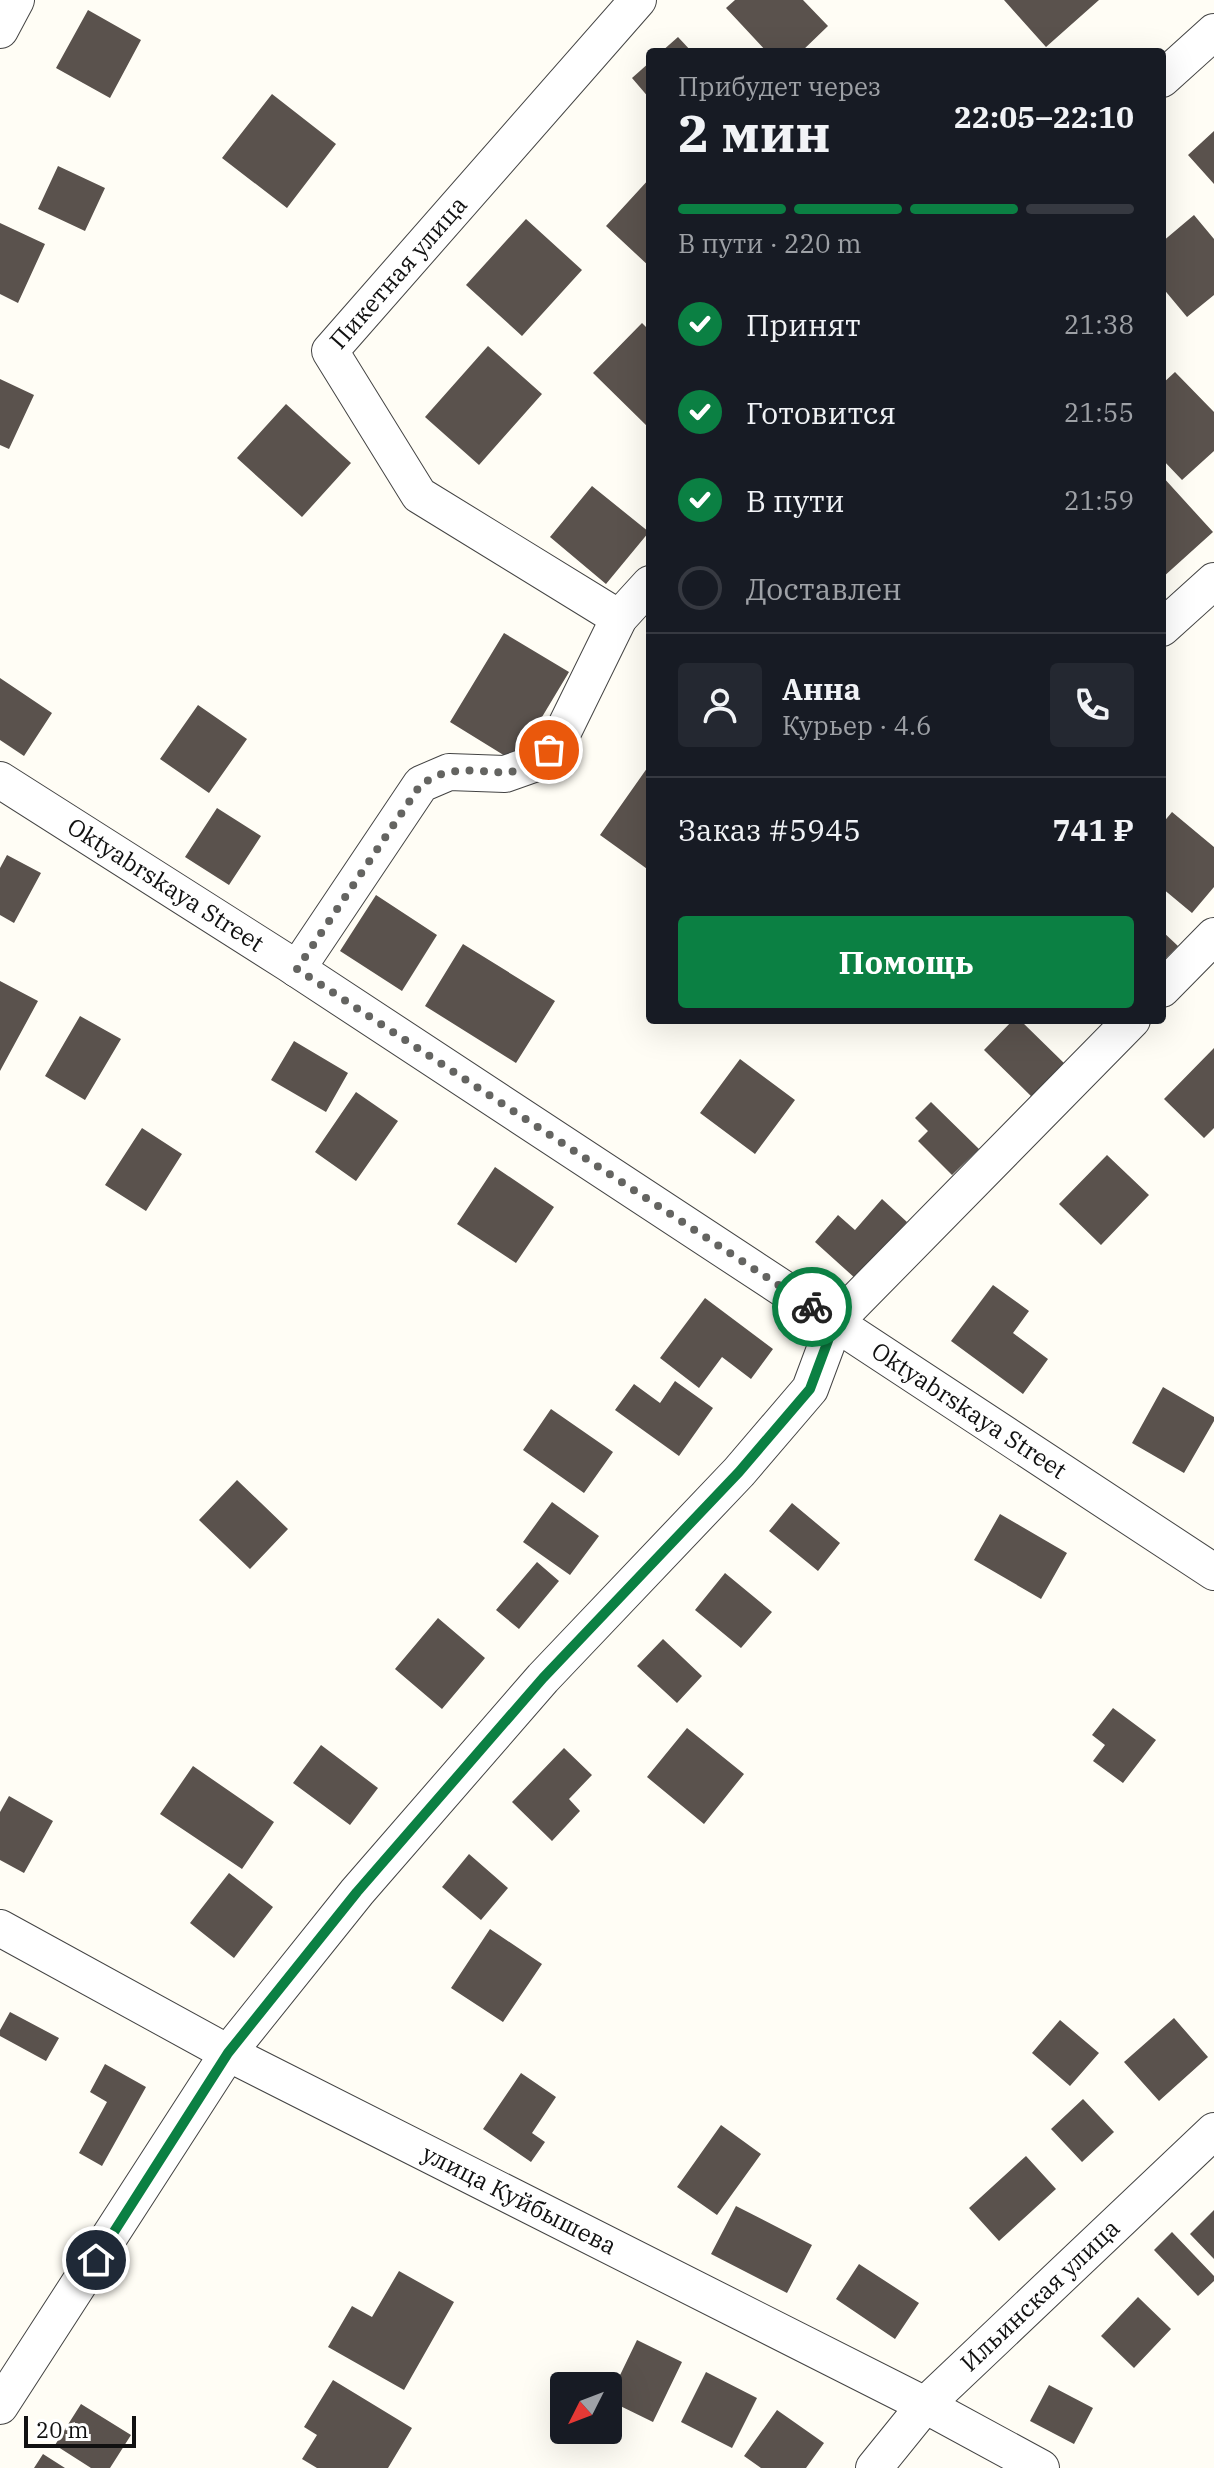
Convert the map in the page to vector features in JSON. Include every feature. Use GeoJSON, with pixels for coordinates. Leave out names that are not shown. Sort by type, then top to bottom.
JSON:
{"type":"FeatureCollection","features":[{"type":"Feature","properties":{"kind":"street"},"geometry":{"type":"LineString","coordinates":[[0,30],[16,0]]}},
{"type":"Feature","properties":{"kind":"street","name":"Пикетная улица"},"geometry":{"type":"LineString","coordinates":[[619,618],[419,495],[330,351],[638,0]]}},
{"type":"Feature","properties":{"kind":"street"},"geometry":{"type":"LineString","coordinates":[[1166,75],[1214,32]]}},
{"type":"Feature","properties":{"kind":"street"},"geometry":{"type":"LineString","coordinates":[[1166,624],[1214,581]]}},
{"type":"Feature","properties":{"kind":"street"},"geometry":{"type":"LineString","coordinates":[[297,969],[421,784],[449,772],[505,774],[539,762],[560,738],[619,618],[646,588]]}},
{"type":"Feature","properties":{"kind":"street","name":"Oktyabrskaya Street"},"geometry":{"type":"LineString","coordinates":[[0,780],[297,969],[1214,1572]]}},
{"type":"Feature","properties":{"kind":"street"},"geometry":{"type":"LineString","coordinates":[[1166,985],[1214,936]]}},
{"type":"Feature","properties":{"kind":"street"},"geometry":{"type":"LineString","coordinates":[[0,2406],[228,2053],[357,1892],[533,1690],[739,1472],[810,1389],[835,1322],[1128,1024]]}},
{"type":"Feature","properties":{"kind":"street","name":"улица Куйбышева"},"geometry":{"type":"LineString","coordinates":[[0,1928],[228,2053],[925,2405],[1041,2468]]}},
{"type":"Feature","properties":{"kind":"street","name":"Ильинская улица"},"geometry":{"type":"LineString","coordinates":[[874,2468],[925,2405],[1214,2131]]}},
{"type":"Feature","properties":{"kind":"building"},"geometry":{"type":"Polygon","coordinates":[[[735,0],[803,0],[828,26],[805,48],[763,48],[726,8],[735,0]]]}},
{"type":"Feature","properties":{"kind":"building"},"geometry":{"type":"Polygon","coordinates":[[[1004,0],[1099,0],[1046,47],[1004,0]]]}},
{"type":"Feature","properties":{"kind":"building"},"geometry":{"type":"Polygon","coordinates":[[[88,10],[141,40],[110,98],[56,68],[88,10]]]}},
{"type":"Feature","properties":{"kind":"building"},"geometry":{"type":"Polygon","coordinates":[[[678,37],[688,48],[666,48],[678,37]]]}},
{"type":"Feature","properties":{"kind":"building"},"geometry":{"type":"Polygon","coordinates":[[[646,66],[646,94],[632,78],[646,66]]]}},
{"type":"Feature","properties":{"kind":"building"},"geometry":{"type":"Polygon","coordinates":[[[272,94],[336,144],[287,208],[222,158],[272,94]]]}},
{"type":"Feature","properties":{"kind":"building"},"geometry":{"type":"Polygon","coordinates":[[[1214,131],[1214,184],[1188,155],[1214,131]]]}},
{"type":"Feature","properties":{"kind":"building"},"geometry":{"type":"Polygon","coordinates":[[[58,166],[105,188],[85,231],[38,209],[58,166]]]}},
{"type":"Feature","properties":{"kind":"building"},"geometry":{"type":"Polygon","coordinates":[[[646,182],[646,263],[606,226],[646,182]]]}},
{"type":"Feature","properties":{"kind":"building"},"geometry":{"type":"Polygon","coordinates":[[[1194,215],[1214,239],[1214,295],[1187,317],[1166,292],[1166,239],[1194,215]]]}},
{"type":"Feature","properties":{"kind":"building"},"geometry":{"type":"Polygon","coordinates":[[[526,219],[582,270],[522,336],[466,285],[526,219]]]}},
{"type":"Feature","properties":{"kind":"building"},"geometry":{"type":"Polygon","coordinates":[[[0,223],[45,244],[18,303],[0,294],[0,223]]]}},
{"type":"Feature","properties":{"kind":"building"},"geometry":{"type":"Polygon","coordinates":[[[642,323],[646,327],[646,425],[593,373],[642,323]]]}},
{"type":"Feature","properties":{"kind":"building"},"geometry":{"type":"Polygon","coordinates":[[[488,346],[542,394],[479,465],[425,417],[488,346]]]}},
{"type":"Feature","properties":{"kind":"building"},"geometry":{"type":"Polygon","coordinates":[[[1175,372],[1214,412],[1214,451],[1182,480],[1166,463],[1166,380],[1175,372]]]}},
{"type":"Feature","properties":{"kind":"building"},"geometry":{"type":"Polygon","coordinates":[[[0,379],[34,395],[9,449],[0,445],[0,379]]]}},
{"type":"Feature","properties":{"kind":"building"},"geometry":{"type":"Polygon","coordinates":[[[286,404],[351,463],[302,517],[237,458],[286,404]]]}},
{"type":"Feature","properties":{"kind":"building"},"geometry":{"type":"Polygon","coordinates":[[[1166,480],[1213,532],[1166,574],[1166,480]]]}},
{"type":"Feature","properties":{"kind":"building"},"geometry":{"type":"Polygon","coordinates":[[[592,486],[646,530],[646,536],[606,584],[550,537],[592,486]]]}},
{"type":"Feature","properties":{"kind":"building"},"geometry":{"type":"Polygon","coordinates":[[[504,633],[569,672],[515,762],[450,722],[504,633]]]}},
{"type":"Feature","properties":{"kind":"building"},"geometry":{"type":"Polygon","coordinates":[[[0,678],[52,713],[24,756],[0,740],[0,678]]]}},
{"type":"Feature","properties":{"kind":"building"},"geometry":{"type":"Polygon","coordinates":[[[198,705],[247,739],[209,793],[160,759],[198,705]]]}},
{"type":"Feature","properties":{"kind":"building"},"geometry":{"type":"Polygon","coordinates":[[[646,770],[646,868],[600,835],[646,770]]]}},
{"type":"Feature","properties":{"kind":"building"},"geometry":{"type":"Polygon","coordinates":[[[217,808],[261,836],[229,885],[185,857],[217,808]]]}},
{"type":"Feature","properties":{"kind":"building"},"geometry":{"type":"Polygon","coordinates":[[[1172,812],[1214,847],[1214,887],[1192,913],[1166,891],[1166,819],[1172,812]]]}},
{"type":"Feature","properties":{"kind":"building"},"geometry":{"type":"Polygon","coordinates":[[[7,855],[41,873],[14,923],[0,915],[0,868],[7,855]]]}},
{"type":"Feature","properties":{"kind":"building"},"geometry":{"type":"Polygon","coordinates":[[[376,895],[437,935],[402,991],[340,951],[376,895]]]}},
{"type":"Feature","properties":{"kind":"building"},"geometry":{"type":"Polygon","coordinates":[[[1166,935],[1178,946],[1166,958],[1166,935]]]}},
{"type":"Feature","properties":{"kind":"building"},"geometry":{"type":"Polygon","coordinates":[[[463,944],[555,1001],[516,1063],[425,1006],[463,944]]]}},
{"type":"Feature","properties":{"kind":"building"},"geometry":{"type":"Polygon","coordinates":[[[0,981],[38,1001],[0,1071],[0,981]]]}},
{"type":"Feature","properties":{"kind":"building"},"geometry":{"type":"Polygon","coordinates":[[[80,1016],[121,1039],[85,1100],[45,1076],[80,1016]]]}},
{"type":"Feature","properties":{"kind":"building"},"geometry":{"type":"Polygon","coordinates":[[[1009,1024],[1024,1024],[1067,1066],[1034,1099],[984,1050],[1009,1024]]]}},
{"type":"Feature","properties":{"kind":"building"},"geometry":{"type":"Polygon","coordinates":[[[294,1041],[348,1073],[326,1112],[271,1080],[294,1041]]]}},
{"type":"Feature","properties":{"kind":"building"},"geometry":{"type":"Polygon","coordinates":[[[1214,1048],[1214,1128],[1204,1138],[1164,1099],[1214,1048]]]}},
{"type":"Feature","properties":{"kind":"building"},"geometry":{"type":"Polygon","coordinates":[[[740,1059],[795,1100],[755,1154],[700,1113],[740,1059]]]}},
{"type":"Feature","properties":{"kind":"building"},"geometry":{"type":"Polygon","coordinates":[[[356,1092],[398,1121],[356,1181],[315,1152],[356,1092]]]}},
{"type":"Feature","properties":{"kind":"building"},"geometry":{"type":"Polygon","coordinates":[[[931,1102],[979,1149],[952,1175],[918,1141],[928,1131],[915,1118],[931,1102]]]}},
{"type":"Feature","properties":{"kind":"building"},"geometry":{"type":"Polygon","coordinates":[[[142,1128],[182,1154],[146,1211],[105,1185],[142,1128]]]}},
{"type":"Feature","properties":{"kind":"building"},"geometry":{"type":"Polygon","coordinates":[[[1107,1155],[1149,1195],[1101,1245],[1059,1204],[1107,1155]]]}},
{"type":"Feature","properties":{"kind":"building"},"geometry":{"type":"Polygon","coordinates":[[[495,1167],[554,1207],[516,1263],[457,1224],[495,1167]]]}},
{"type":"Feature","properties":{"kind":"building"},"geometry":{"type":"Polygon","coordinates":[[[882,1199],[907,1222],[856,1279],[815,1242],[838,1215],[855,1230],[882,1199]]]}},
{"type":"Feature","properties":{"kind":"building"},"geometry":{"type":"Polygon","coordinates":[[[993,1285],[1029,1311],[1013,1333],[1048,1359],[1023,1394],[951,1341],[993,1285]]]}},
{"type":"Feature","properties":{"kind":"building"},"geometry":{"type":"Polygon","coordinates":[[[705,1298],[773,1349],[751,1379],[722,1357],[699,1388],[660,1358],[705,1298]]]}},
{"type":"Feature","properties":{"kind":"building"},"geometry":{"type":"Polygon","coordinates":[[[675,1381],[713,1408],[679,1456],[615,1410],[634,1384],[660,1403],[675,1381]]]}},
{"type":"Feature","properties":{"kind":"building"},"geometry":{"type":"Polygon","coordinates":[[[1163,1387],[1214,1417],[1184,1473],[1132,1443],[1163,1387]]]}},
{"type":"Feature","properties":{"kind":"building"},"geometry":{"type":"Polygon","coordinates":[[[551,1409],[613,1452],[584,1493],[523,1450],[551,1409]]]}},
{"type":"Feature","properties":{"kind":"building"},"geometry":{"type":"Polygon","coordinates":[[[237,1480],[288,1529],[250,1569],[199,1520],[237,1480]]]}},
{"type":"Feature","properties":{"kind":"building"},"geometry":{"type":"Polygon","coordinates":[[[552,1502],[599,1536],[570,1575],[523,1542],[552,1502]]]}},
{"type":"Feature","properties":{"kind":"building"},"geometry":{"type":"Polygon","coordinates":[[[792,1503],[840,1543],[818,1571],[769,1531],[792,1503]]]}},
{"type":"Feature","properties":{"kind":"building"},"geometry":{"type":"Polygon","coordinates":[[[1000,1514],[1067,1553],[1041,1599],[974,1560],[1000,1514]]]}},
{"type":"Feature","properties":{"kind":"building"},"geometry":{"type":"Polygon","coordinates":[[[537,1562],[559,1581],[519,1629],[496,1610],[537,1562]]]}},
{"type":"Feature","properties":{"kind":"building"},"geometry":{"type":"Polygon","coordinates":[[[725,1573],[772,1612],[741,1648],[695,1610],[725,1573]]]}},
{"type":"Feature","properties":{"kind":"building"},"geometry":{"type":"Polygon","coordinates":[[[438,1618],[485,1658],[442,1709],[395,1669],[438,1618]]]}},
{"type":"Feature","properties":{"kind":"building"},"geometry":{"type":"Polygon","coordinates":[[[663,1639],[702,1676],[677,1703],[637,1666],[663,1639]]]}},
{"type":"Feature","properties":{"kind":"building"},"geometry":{"type":"Polygon","coordinates":[[[1113,1708],[1156,1740],[1123,1783],[1093,1761],[1105,1745],[1092,1735],[1113,1708]]]}},
{"type":"Feature","properties":{"kind":"building"},"geometry":{"type":"Polygon","coordinates":[[[687,1728],[744,1774],[704,1824],[647,1777],[687,1728]]]}},
{"type":"Feature","properties":{"kind":"building"},"geometry":{"type":"Polygon","coordinates":[[[321,1745],[378,1788],[350,1825],[293,1783],[321,1745]]]}},
{"type":"Feature","properties":{"kind":"building"},"geometry":{"type":"Polygon","coordinates":[[[564,1748],[592,1775],[569,1799],[580,1811],[552,1841],[512,1802],[564,1748]]]}},
{"type":"Feature","properties":{"kind":"building"},"geometry":{"type":"Polygon","coordinates":[[[193,1766],[274,1822],[242,1869],[160,1814],[193,1766]]]}},
{"type":"Feature","properties":{"kind":"building"},"geometry":{"type":"Polygon","coordinates":[[[9,1796],[53,1821],[24,1873],[0,1860],[0,1812],[9,1796]]]}},
{"type":"Feature","properties":{"kind":"building"},"geometry":{"type":"Polygon","coordinates":[[[469,1854],[508,1888],[481,1920],[442,1887],[469,1854]]]}},
{"type":"Feature","properties":{"kind":"building"},"geometry":{"type":"Polygon","coordinates":[[[229,1873],[273,1907],[234,1958],[190,1923],[229,1873]]]}},
{"type":"Feature","properties":{"kind":"building"},"geometry":{"type":"Polygon","coordinates":[[[490,1929],[542,1964],[503,2022],[451,1988],[490,1929]]]}},
{"type":"Feature","properties":{"kind":"building"},"geometry":{"type":"Polygon","coordinates":[[[10,2012],[59,2038],[46,2061],[0,2036],[10,2012]]]}},
{"type":"Feature","properties":{"kind":"building"},"geometry":{"type":"Polygon","coordinates":[[[1174,2018],[1208,2057],[1159,2101],[1124,2062],[1174,2018]]]}},
{"type":"Feature","properties":{"kind":"building"},"geometry":{"type":"Polygon","coordinates":[[[1060,2020],[1099,2053],[1070,2086],[1032,2053],[1060,2020]]]}},
{"type":"Feature","properties":{"kind":"building"},"geometry":{"type":"Polygon","coordinates":[[[105,2064],[146,2087],[102,2166],[79,2153],[107,2102],[90,2092],[105,2064]]]}},
{"type":"Feature","properties":{"kind":"building"},"geometry":{"type":"Polygon","coordinates":[[[521,2073],[556,2097],[532,2133],[545,2142],[531,2162],[483,2129],[521,2073]]]}},
{"type":"Feature","properties":{"kind":"building"},"geometry":{"type":"Polygon","coordinates":[[[1083,2099],[1114,2132],[1082,2162],[1051,2129],[1083,2099]]]}},
{"type":"Feature","properties":{"kind":"building"},"geometry":{"type":"Polygon","coordinates":[[[721,2125],[761,2154],[717,2215],[677,2187],[721,2125]]]}},
{"type":"Feature","properties":{"kind":"building"},"geometry":{"type":"Polygon","coordinates":[[[1026,2156],[1056,2189],[999,2241],[969,2208],[1026,2156]]]}},
{"type":"Feature","properties":{"kind":"building"},"geometry":{"type":"Polygon","coordinates":[[[736,2206],[812,2245],[787,2293],[711,2254],[736,2206]]]}},
{"type":"Feature","properties":{"kind":"building"},"geometry":{"type":"Polygon","coordinates":[[[1214,2210],[1214,2259],[1190,2234],[1214,2210]]]}},
{"type":"Feature","properties":{"kind":"building"},"geometry":{"type":"Polygon","coordinates":[[[1172,2232],[1214,2276],[1214,2281],[1198,2296],[1154,2250],[1172,2232]]]}},
{"type":"Feature","properties":{"kind":"building"},"geometry":{"type":"Polygon","coordinates":[[[859,2264],[919,2303],[895,2339],[836,2299],[859,2264]]]}},
{"type":"Feature","properties":{"kind":"building"},"geometry":{"type":"Polygon","coordinates":[[[399,2271],[454,2302],[404,2390],[328,2347],[352,2306],[372,2317],[399,2271]]]}},
{"type":"Feature","properties":{"kind":"building"},"geometry":{"type":"Polygon","coordinates":[[[1138,2297],[1171,2329],[1134,2368],[1101,2336],[1138,2297]]]}},
{"type":"Feature","properties":{"kind":"building"},"geometry":{"type":"Polygon","coordinates":[[[637,2340],[682,2362],[653,2422],[622,2407],[622,2372],[637,2340]]]}},
{"type":"Feature","properties":{"kind":"building"},"geometry":{"type":"Polygon","coordinates":[[[706,2372],[757,2398],[732,2448],[681,2422],[706,2372]]]}},
{"type":"Feature","properties":{"kind":"building"},"geometry":{"type":"Polygon","coordinates":[[[333,2380],[412,2428],[388,2468],[317,2468],[302,2459],[317,2435],[304,2427],[333,2380]]]}},
{"type":"Feature","properties":{"kind":"building"},"geometry":{"type":"Polygon","coordinates":[[[1049,2385],[1093,2408],[1074,2444],[1030,2421],[1049,2385]]]}},
{"type":"Feature","properties":{"kind":"building"},"geometry":{"type":"Polygon","coordinates":[[[81,2404],[131,2435],[110,2468],[91,2468],[55,2445],[81,2404]]]}},
{"type":"Feature","properties":{"kind":"building"},"geometry":{"type":"Polygon","coordinates":[[[777,2410],[824,2443],[806,2468],[761,2468],[744,2456],[777,2410]]]}},
{"type":"Feature","properties":{"kind":"building"},"geometry":{"type":"Polygon","coordinates":[[[43,2454],[65,2468],[34,2468],[43,2454]]]}},
{"type":"Feature","properties":{"kind":"way so far"},"geometry":{"type":"LineString","coordinates":[[549,750],[539,762],[505,774],[449,772],[421,784],[297,969],[812,1307]]}},
{"type":"Feature","properties":{"kind":"route"},"geometry":{"type":"LineString","coordinates":[[96,2260],[228,2053],[357,1892],[543,1678],[739,1472],[810,1389],[835,1322],[812,1307]]}}]}
